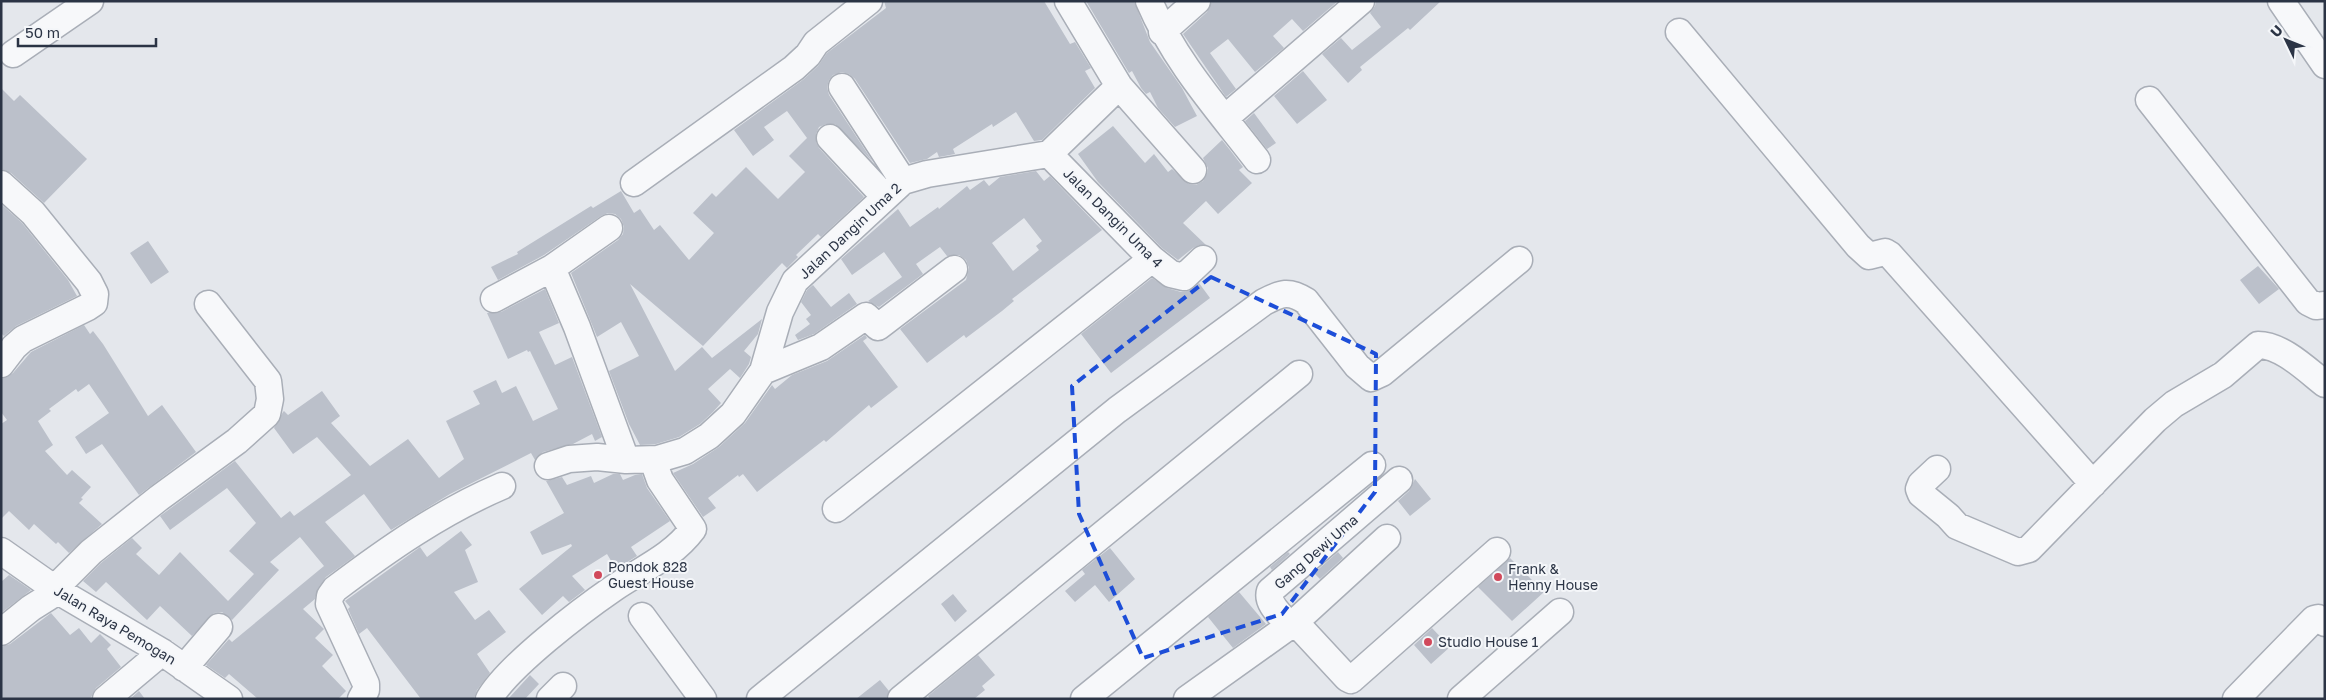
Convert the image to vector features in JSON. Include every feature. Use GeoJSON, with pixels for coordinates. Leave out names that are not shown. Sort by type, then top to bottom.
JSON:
{"type":"FeatureCollection","features":[{"type":"Feature","properties":{"kind":"street"},"geometry":{"type":"LineString","coordinates":[[13,54],[90,1]]}},
{"type":"Feature","properties":{"kind":"street"},"geometry":{"type":"LineString","coordinates":[[634,183],[794,68],[808,55],[816,43],[869,1]]}},
{"type":"Feature","properties":{"kind":"street"},"geometry":{"type":"LineString","coordinates":[[1068,1],[1119,86],[1193,170]]}},
{"type":"Feature","properties":{"kind":"street"},"geometry":{"type":"LineString","coordinates":[[1149,1],[1162,32],[1178,59],[1257,160]]}},
{"type":"Feature","properties":{"kind":"street"},"geometry":{"type":"LineString","coordinates":[[1162,32],[1197,1]]}},
{"type":"Feature","properties":{"kind":"street"},"geometry":{"type":"LineString","coordinates":[[1225,118],[1361,1]]}},
{"type":"Feature","properties":{"kind":"street"},"geometry":{"type":"LineString","coordinates":[[2281,1],[2325,65]]}},
{"type":"Feature","properties":{"kind":"street"},"geometry":{"type":"LineString","coordinates":[[1679,32],[1858,246],[1869,256],[1885,252],[1890,255],[2093,484]]}},
{"type":"Feature","properties":{"kind":"street"},"geometry":{"type":"LineString","coordinates":[[1049,154],[1119,86]]}},
{"type":"Feature","properties":{"kind":"street"},"geometry":{"type":"LineString","coordinates":[[842,87],[894,189]]}},
{"type":"Feature","properties":{"kind":"street"},"geometry":{"type":"LineString","coordinates":[[2149,100],[2308,302],[2316,306],[2325,305]]}},
{"type":"Feature","properties":{"kind":"street"},"geometry":{"type":"LineString","coordinates":[[830,138],[894,189]]}},
{"type":"Feature","properties":{"kind":"street","name":"Jalan Dangin Uma 2"},"geometry":{"type":"LineString","coordinates":[[548,466],[569,459],[597,457],[626,460],[658,458],[685,451],[709,436],[733,414],[763,371],[780,312],[796,281],[894,189],[927,174],[1049,154]]}},
{"type":"Feature","properties":{"kind":"street","name":"Jalan Dangin Uma 4"},"geometry":{"type":"LineString","coordinates":[[1049,154],[1152,259],[1171,274],[1180,277],[1188,274],[1203,259]]}},
{"type":"Feature","properties":{"kind":"street"},"geometry":{"type":"LineString","coordinates":[[1,184],[33,213],[89,282],[95,299],[94,303],[88,307],[23,339],[1,364]]}},
{"type":"Feature","properties":{"kind":"street"},"geometry":{"type":"LineString","coordinates":[[494,299],[552,268],[609,228]]}},
{"type":"Feature","properties":{"kind":"street"},"geometry":{"type":"LineString","coordinates":[[836,509],[1152,259]]}},
{"type":"Feature","properties":{"kind":"street"},"geometry":{"type":"LineString","coordinates":[[760,699],[1117,410],[1264,302],[1280,294],[1296,295],[1306,301],[1357,366],[1371,378],[1382,373],[1519,260]]}},
{"type":"Feature","properties":{"kind":"street"},"geometry":{"type":"LineString","coordinates":[[552,268],[577,327],[626,460]]}},
{"type":"Feature","properties":{"kind":"street"},"geometry":{"type":"LineString","coordinates":[[763,371],[821,347],[866,316],[878,327],[954,269]]}},
{"type":"Feature","properties":{"kind":"street"},"geometry":{"type":"LineString","coordinates":[[1,632],[56,590],[91,552],[237,440],[267,414],[270,399],[268,381],[208,304]]}},
{"type":"Feature","properties":{"kind":"street"},"geometry":{"type":"LineString","coordinates":[[1937,469],[1921,484],[1919,489],[1922,494],[1957,526],[2018,552],[2029,549],[2154,420],[2174,404],[2223,375],[2258,345],[2266,345],[2278,350],[2325,384]]}},
{"type":"Feature","properties":{"kind":"street"},"geometry":{"type":"LineString","coordinates":[[901,699],[1300,374]]}},
{"type":"Feature","properties":{"kind":"street"},"geometry":{"type":"LineString","coordinates":[[489,699],[514,670],[562,628],[614,588],[669,554],[692,529],[660,480],[655,466],[658,458]]}},
{"type":"Feature","properties":{"kind":"street"},"geometry":{"type":"LineString","coordinates":[[1084,699],[1372,465]]}},
{"type":"Feature","properties":{"kind":"street","name":"Gang Dewi Uma"},"geometry":{"type":"LineString","coordinates":[[1399,480],[1270,591],[1268,597],[1270,602],[1348,678],[1351,680],[1497,551]]}},
{"type":"Feature","properties":{"kind":"street"},"geometry":{"type":"LineString","coordinates":[[361,699],[366,690],[366,684],[329,604],[330,596],[336,589],[392,545],[454,509],[502,486]]}},
{"type":"Feature","properties":{"kind":"street"},"geometry":{"type":"LineString","coordinates":[[1187,699],[1292,624],[1388,538]]}},
{"type":"Feature","properties":{"kind":"street","name":"Jalan Raya Pemogan"},"geometry":{"type":"LineString","coordinates":[[1,552],[56,590],[162,652],[229,699]]}},
{"type":"Feature","properties":{"kind":"street"},"geometry":{"type":"LineString","coordinates":[[1461,699],[1560,612]]}},
{"type":"Feature","properties":{"kind":"street"},"geometry":{"type":"LineString","coordinates":[[642,616],[703,699]]}},
{"type":"Feature","properties":{"kind":"street"},"geometry":{"type":"LineString","coordinates":[[2236,699],[2314,619],[2318,618],[2325,623]]}},
{"type":"Feature","properties":{"kind":"street"},"geometry":{"type":"LineString","coordinates":[[184,668],[219,627]]}},
{"type":"Feature","properties":{"kind":"street"},"geometry":{"type":"LineString","coordinates":[[106,699],[162,652]]}},
{"type":"Feature","properties":{"kind":"highlighted area"},"geometry":{"type":"Polygon","coordinates":[[[1211,277],[1376,354],[1375,492],[1282,614],[1143,658],[1079,514],[1072,386],[1211,277]]]}},
{"type":"Feature","properties":{"kind":"building"},"geometry":{"type":"Polygon","coordinates":[[[884,1],[1044,1],[1070,44],[1075,42],[1091,68],[1085,71],[1095,88],[1042,140],[1034,141],[1016,112],[993,127],[992,124],[953,149],[955,154],[939,157],[937,152],[927,159],[910,163],[855,79],[849,74],[842,72],[833,75],[827,87],[829,95],[873,162],[835,124],[826,124],[819,127],[816,134],[816,142],[819,148],[864,197],[821,237],[818,234],[796,255],[798,257],[787,268],[782,263],[703,346],[630,284],[675,371],[702,347],[712,358],[762,319],[758,334],[744,351],[751,357],[740,378],[730,369],[708,389],[721,403],[713,412],[700,424],[679,437],[656,444],[640,445],[629,424],[609,371],[639,356],[621,322],[597,337],[571,273],[618,240],[623,234],[624,227],[621,219],[615,214],[608,213],[601,216],[544,255],[498,280],[491,267],[518,254],[517,252],[591,206],[593,208],[621,191],[634,213],[640,209],[654,230],[660,225],[689,260],[714,233],[693,213],[712,193],[716,197],[746,167],[778,199],[805,172],[789,156],[807,138],[787,111],[764,127],[774,140],[753,156],[734,130],[804,79],[818,66],[827,53],[886,8],[884,1]]]}},
{"type":"Feature","properties":{"kind":"building"},"geometry":{"type":"Polygon","coordinates":[[[1086,1],[1134,1],[1150,42],[1182,88],[1197,116],[1175,127],[1158,108],[1150,92],[1146,94],[1132,71],[1129,73],[1086,1]]]}},
{"type":"Feature","properties":{"kind":"building"},"geometry":{"type":"Polygon","coordinates":[[[1212,1],[1338,1],[1303,31],[1292,19],[1273,36],[1284,48],[1255,72],[1228,39],[1210,53],[1236,89],[1226,97],[1183,34],[1207,12],[1212,1]]]}},
{"type":"Feature","properties":{"kind":"building"},"geometry":{"type":"Polygon","coordinates":[[[1376,1],[1441,1],[1410,30],[1408,28],[1360,67],[1362,70],[1348,83],[1322,54],[1341,38],[1352,50],[1381,27],[1370,13],[1376,1]]]}},
{"type":"Feature","properties":{"kind":"building"},"geometry":{"type":"Polygon","coordinates":[[[1303,71],[1327,100],[1297,124],[1274,96],[1303,71]]]}},
{"type":"Feature","properties":{"kind":"building"},"geometry":{"type":"Polygon","coordinates":[[[1,88],[14,101],[20,95],[87,159],[44,203],[11,173],[1,169],[1,88]]]}},
{"type":"Feature","properties":{"kind":"building"},"geometry":{"type":"Polygon","coordinates":[[[1254,113],[1276,143],[1267,149],[1245,121],[1254,113]]]}},
{"type":"Feature","properties":{"kind":"building"},"geometry":{"type":"Polygon","coordinates":[[[1113,126],[1145,163],[1154,154],[1168,172],[1172,169],[1189,184],[1196,185],[1203,181],[1208,168],[1203,158],[1222,140],[1230,150],[1243,167],[1239,170],[1252,183],[1218,214],[1206,201],[1183,223],[1206,245],[1199,245],[1193,248],[1178,260],[1162,248],[1098,182],[1078,154],[1113,126]]]}},
{"type":"Feature","properties":{"kind":"building"},"geometry":{"type":"Polygon","coordinates":[[[1036,171],[1044,181],[1050,176],[1102,230],[1012,299],[1014,301],[1002,311],[966,338],[964,335],[927,363],[900,329],[966,280],[969,268],[966,260],[959,255],[947,256],[940,247],[916,264],[923,274],[879,307],[868,301],[902,277],[884,252],[852,275],[841,259],[898,209],[910,227],[938,207],[939,209],[967,186],[970,190],[984,180],[989,186],[1000,177],[1036,171]],[[1024,218],[992,243],[1013,271],[1039,250],[1036,246],[1042,241],[1024,218]]]}},
{"type":"Feature","properties":{"kind":"building"},"geometry":{"type":"Polygon","coordinates":[[[1,204],[22,223],[68,280],[77,296],[16,326],[4,336],[1,333],[1,204]]]}},
{"type":"Feature","properties":{"kind":"building"},"geometry":{"type":"Polygon","coordinates":[[[148,241],[169,272],[151,284],[130,253],[148,241]]]}},
{"type":"Feature","properties":{"kind":"building"},"geometry":{"type":"Polygon","coordinates":[[[2258,266],[2279,289],[2259,304],[2240,280],[2258,266]]]}},
{"type":"Feature","properties":{"kind":"building"},"geometry":{"type":"Polygon","coordinates":[[[1152,278],[1167,288],[1181,292],[1188,291],[1199,283],[1210,298],[1111,373],[1081,334],[1152,278]]]}},
{"type":"Feature","properties":{"kind":"building"},"geometry":{"type":"Polygon","coordinates":[[[813,285],[831,307],[849,293],[857,304],[814,334],[798,340],[795,335],[810,324],[806,319],[811,315],[801,302],[807,290],[813,285]]]}},
{"type":"Feature","properties":{"kind":"building"},"geometry":{"type":"Polygon","coordinates":[[[545,289],[559,323],[539,332],[555,365],[572,357],[602,437],[595,441],[592,434],[573,444],[543,452],[535,460],[531,453],[450,494],[391,530],[364,494],[325,522],[355,556],[326,577],[318,588],[315,599],[303,609],[324,629],[315,638],[333,655],[322,666],[346,691],[338,699],[258,699],[229,674],[225,678],[206,665],[229,639],[232,642],[324,566],[300,537],[270,562],[279,570],[232,620],[222,612],[214,613],[192,636],[160,606],[147,620],[106,582],[96,592],[83,581],[101,563],[132,538],[142,548],[136,554],[159,575],[180,552],[228,601],[254,574],[229,551],[256,523],[227,488],[170,530],[160,516],[235,461],[281,518],[290,511],[294,516],[351,475],[317,437],[293,454],[274,428],[284,411],[288,415],[322,391],[340,416],[331,423],[370,466],[408,439],[439,478],[464,459],[446,421],[480,404],[473,391],[496,380],[502,393],[516,386],[533,421],[558,409],[530,351],[528,352],[527,350],[508,359],[487,313],[501,312],[545,289]]]}},
{"type":"Feature","properties":{"kind":"building"},"geometry":{"type":"Polygon","coordinates":[[[84,325],[90,334],[93,331],[103,344],[148,416],[162,405],[196,452],[139,495],[102,444],[86,454],[75,437],[109,413],[89,384],[78,392],[76,389],[49,409],[51,411],[38,421],[53,445],[45,451],[67,475],[72,470],[91,487],[79,503],[102,524],[69,553],[34,524],[29,530],[9,511],[1,519],[1,424],[7,420],[1,412],[1,379],[13,373],[31,352],[84,325]]]}},
{"type":"Feature","properties":{"kind":"building"},"geometry":{"type":"Polygon","coordinates":[[[865,335],[867,338],[863,341],[898,387],[871,408],[869,405],[826,442],[824,440],[757,492],[743,474],[739,477],[738,475],[708,498],[716,508],[703,517],[673,473],[693,464],[719,447],[745,423],[772,385],[775,389],[792,375],[827,361],[865,335]]]}},
{"type":"Feature","properties":{"kind":"building"},"geometry":{"type":"Polygon","coordinates":[[[613,474],[620,474],[623,480],[642,474],[647,488],[670,521],[631,547],[637,556],[616,569],[607,554],[572,576],[585,590],[569,602],[563,596],[542,615],[519,589],[572,546],[571,544],[542,555],[530,532],[564,513],[546,481],[562,477],[567,485],[591,476],[594,483],[613,474]]]}},
{"type":"Feature","properties":{"kind":"building"},"geometry":{"type":"Polygon","coordinates":[[[1415,479],[1431,499],[1410,516],[1398,501],[1409,491],[1415,479]]]}},
{"type":"Feature","properties":{"kind":"building"},"geometry":{"type":"Polygon","coordinates":[[[461,531],[472,545],[465,550],[478,582],[454,592],[475,620],[489,610],[506,632],[477,654],[490,673],[477,690],[474,699],[421,699],[367,628],[359,634],[348,609],[350,607],[345,601],[420,547],[427,557],[461,531]]]}},
{"type":"Feature","properties":{"kind":"building"},"geometry":{"type":"Polygon","coordinates":[[[1110,548],[1135,579],[1109,602],[1095,585],[1075,602],[1065,591],[1085,574],[1082,570],[1110,548]]]}},
{"type":"Feature","properties":{"kind":"building"},"geometry":{"type":"Polygon","coordinates":[[[1288,552],[1290,554],[1272,570],[1270,567],[1288,552]]]}},
{"type":"Feature","properties":{"kind":"building"},"geometry":{"type":"Polygon","coordinates":[[[1338,552],[1343,558],[1320,579],[1314,573],[1338,552]]]}},
{"type":"Feature","properties":{"kind":"building"},"geometry":{"type":"Polygon","coordinates":[[[1510,558],[1544,592],[1512,621],[1478,587],[1510,558]]]}},
{"type":"Feature","properties":{"kind":"building"},"geometry":{"type":"Polygon","coordinates":[[[9,575],[31,590],[1,613],[1,582],[9,575]]]}},
{"type":"Feature","properties":{"kind":"building"},"geometry":{"type":"Polygon","coordinates":[[[1239,592],[1266,624],[1233,648],[1208,617],[1239,592]]]}},
{"type":"Feature","properties":{"kind":"building"},"geometry":{"type":"Polygon","coordinates":[[[953,594],[967,611],[955,622],[941,604],[953,594]]]}},
{"type":"Feature","properties":{"kind":"building"},"geometry":{"type":"Polygon","coordinates":[[[51,613],[70,635],[79,628],[91,643],[100,634],[111,645],[107,649],[121,667],[96,688],[90,699],[1,699],[1,647],[10,644],[51,613]]]}},
{"type":"Feature","properties":{"kind":"building","name":"Studio House 1"},"geometry":{"type":"Polygon","coordinates":[[[1432,628],[1450,647],[1431,664],[1414,645],[1432,628]]]}},
{"type":"Feature","properties":{"kind":"building"},"geometry":{"type":"Polygon","coordinates":[[[978,655],[995,675],[982,686],[985,690],[974,699],[930,699],[928,696],[978,655]]]}},
{"type":"Feature","properties":{"kind":"building"},"geometry":{"type":"Polygon","coordinates":[[[530,675],[539,684],[525,699],[508,699],[530,675]]]}},
{"type":"Feature","properties":{"kind":"building"},"geometry":{"type":"Polygon","coordinates":[[[880,680],[889,691],[886,699],[856,699],[880,680]]]}},
{"type":"Feature","properties":{"kind":"building"},"geometry":{"type":"Polygon","coordinates":[[[139,691],[145,699],[130,699],[139,691]]]}},
{"type":"Feature","properties":{"kind":"place","name":"Pondok 828 Guest House"},"geometry":{"type":"Point","coordinates":[598,575]}},
{"type":"Feature","properties":{"kind":"place","name":"Frank & Henny House"},"geometry":{"type":"Point","coordinates":[1498,577]}},
{"type":"Feature","properties":{"kind":"place","name":"Studio House 1"},"geometry":{"type":"Point","coordinates":[1428,642]}}]}
